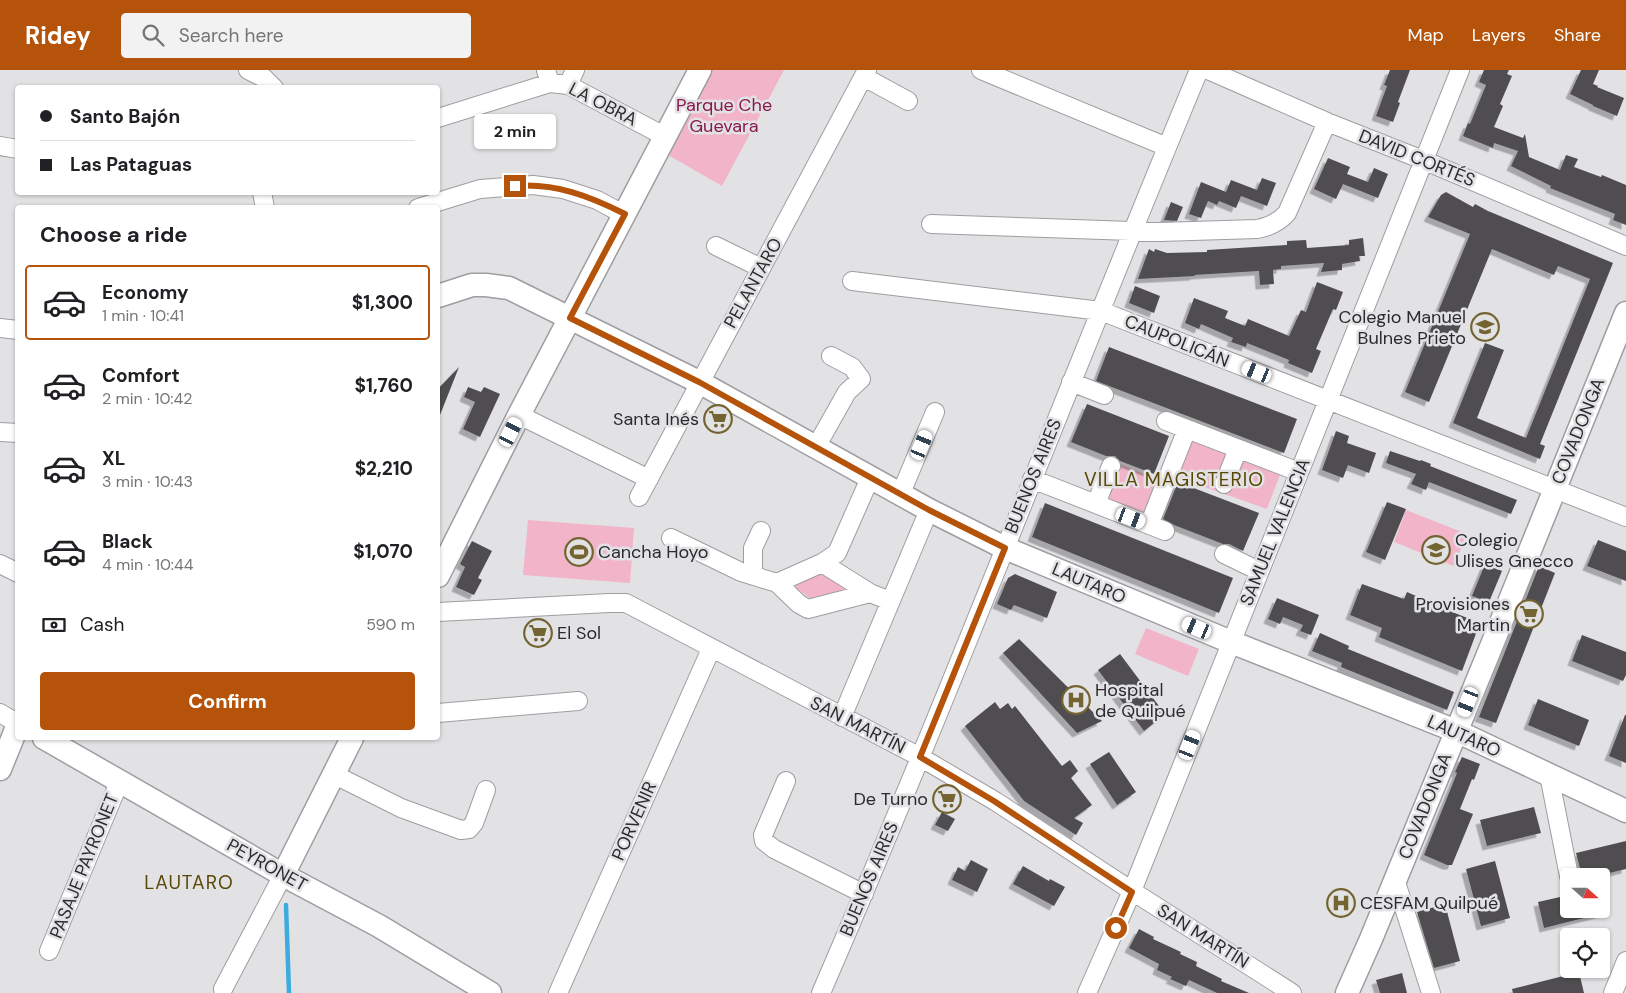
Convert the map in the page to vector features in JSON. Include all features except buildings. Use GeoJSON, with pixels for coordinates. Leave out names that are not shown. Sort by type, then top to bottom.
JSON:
{"type":"FeatureCollection","features":[{"type":"Feature","properties":{"kind":"main road"},"geometry":{"type":"LineString","coordinates":[[440,572],[519,415],[700,70]]}},
{"type":"Feature","properties":{"kind":"main road","name":"LAUTARO"},"geometry":{"type":"LineString","coordinates":[[440,295],[472,285],[486,284],[509,288],[699,382],[870,478],[1005,548],[1231,642],[1456,731],[1626,811]]}},
{"type":"Feature","properties":{"kind":"main road","name":"COVADONGA"},"geometry":{"type":"LineString","coordinates":[[1347,993],[1626,313]]}},
{"type":"Feature","properties":{"kind":"main road"},"geometry":{"type":"LineString","coordinates":[[0,769],[15,732],[8,718]]}},
{"type":"Feature","properties":{"kind":"main road","name":"PEYRONET"},"geometry":{"type":"LineString","coordinates":[[48,740],[283,875],[379,926],[490,993]]}},
{"type":"Feature","properties":{"kind":"main road"},"geometry":{"type":"LineString","coordinates":[[283,875],[351,740]]}},
{"type":"Feature","properties":{"kind":"street"},"geometry":{"type":"LineString","coordinates":[[248,70],[271,79]]}},
{"type":"Feature","properties":{"kind":"street"},"geometry":{"type":"LineString","coordinates":[[981,70],[1167,147]]}},
{"type":"Feature","properties":{"kind":"street","name":"BUENOS AIRES"},"geometry":{"type":"LineString","coordinates":[[821,993],[864,894],[1199,70]]}},
{"type":"Feature","properties":{"kind":"street","name":"DAVID CORTÉS"},"geometry":{"type":"LineString","coordinates":[[1208,70],[1327,122],[1423,160],[1626,246]]}},
{"type":"Feature","properties":{"kind":"street","name":"SAMUEL VALENCIA"},"geometry":{"type":"LineString","coordinates":[[1087,993],[1132,892],[1460,70]]}},
{"type":"Feature","properties":{"kind":"street"},"geometry":{"type":"LineString","coordinates":[[865,73],[908,100]]}},
{"type":"Feature","properties":{"kind":"street","name":"PELANTARO"},"geometry":{"type":"LineString","coordinates":[[639,497],[865,73]]}},
{"type":"Feature","properties":{"kind":"street"},"geometry":{"type":"LineString","coordinates":[[440,117],[560,77]]}},
{"type":"Feature","properties":{"kind":"street","name":"LA OBRA"},"geometry":{"type":"LineString","coordinates":[[560,77],[666,137]]}},
{"type":"Feature","properties":{"kind":"street"},"geometry":{"type":"LineString","coordinates":[[931,224],[1160,232],[1257,229],[1275,224],[1282,220],[1287,213],[1327,122]]}},
{"type":"Feature","properties":{"kind":"street"},"geometry":{"type":"LineString","coordinates":[[0,146],[15,148]]}},
{"type":"Feature","properties":{"kind":"street"},"geometry":{"type":"LineString","coordinates":[[428,205],[480,189],[532,185],[563,189],[598,200],[625,214]]}},
{"type":"Feature","properties":{"kind":"street"},"geometry":{"type":"LineString","coordinates":[[716,246],[761,268]]}},
{"type":"Feature","properties":{"kind":"street","name":"CAUPOLICÁN"},"geometry":{"type":"LineString","coordinates":[[852,281],[1101,311],[1626,517]]}},
{"type":"Feature","properties":{"kind":"street"},"geometry":{"type":"LineString","coordinates":[[0,328],[15,330]]}},
{"type":"Feature","properties":{"kind":"street"},"geometry":{"type":"LineString","coordinates":[[816,447],[847,392],[861,379],[852,367],[831,356]]}},
{"type":"Feature","properties":{"kind":"street"},"geometry":{"type":"LineString","coordinates":[[1071,382],[1104,395]]}},
{"type":"Feature","properties":{"kind":"street"},"geometry":{"type":"LineString","coordinates":[[901,494],[935,412]]}},
{"type":"Feature","properties":{"kind":"street"},"geometry":{"type":"LineString","coordinates":[[519,415],[649,479]]}},
{"type":"Feature","properties":{"kind":"street"},"geometry":{"type":"LineString","coordinates":[[1166,420],[1299,472]]}},
{"type":"Feature","properties":{"kind":"street"},"geometry":{"type":"LineString","coordinates":[[1032,479],[1157,528],[1187,429]]}},
{"type":"Feature","properties":{"kind":"street"},"geometry":{"type":"LineString","coordinates":[[0,432],[15,433]]}},
{"type":"Feature","properties":{"kind":"street"},"geometry":{"type":"LineString","coordinates":[[1224,484],[1238,449]]}},
{"type":"Feature","properties":{"kind":"street"},"geometry":{"type":"LineString","coordinates":[[1096,504],[1111,466]]}},
{"type":"Feature","properties":{"kind":"street"},"geometry":{"type":"LineString","coordinates":[[777,582],[822,563],[837,553],[843,544],[870,478]]}},
{"type":"Feature","properties":{"kind":"street"},"geometry":{"type":"LineString","coordinates":[[842,717],[929,510]]}},
{"type":"Feature","properties":{"kind":"street"},"geometry":{"type":"LineString","coordinates":[[753,574],[753,548],[762,531]]}},
{"type":"Feature","properties":{"kind":"street"},"geometry":{"type":"LineString","coordinates":[[671,538],[741,572],[777,582],[798,604],[808,609],[870,592]]}},
{"type":"Feature","properties":{"kind":"street"},"geometry":{"type":"LineString","coordinates":[[1224,554],[1259,571]]}},
{"type":"Feature","properties":{"kind":"street"},"geometry":{"type":"LineString","coordinates":[[822,563],[870,592],[890,600]]}},
{"type":"Feature","properties":{"kind":"street"},"geometry":{"type":"LineString","coordinates":[[0,564],[15,572]]}},
{"type":"Feature","properties":{"kind":"street","name":"SAN MARTÍN"},"geometry":{"type":"LineString","coordinates":[[440,612],[626,603],[920,757],[994,801],[1132,892],[1292,993]]}},
{"type":"Feature","properties":{"kind":"street","name":"PORVENIR"},"geometry":{"type":"LineString","coordinates":[[558,993],[711,649]]}},
{"type":"Feature","properties":{"kind":"street"},"geometry":{"type":"LineString","coordinates":[[440,713],[578,701]]}},
{"type":"Feature","properties":{"kind":"street"},"geometry":{"type":"LineString","coordinates":[[334,774],[401,808],[461,830],[469,829],[474,823],[486,790]]}},
{"type":"Feature","properties":{"kind":"street"},"geometry":{"type":"LineString","coordinates":[[1549,775],[1567,868]]}},
{"type":"Feature","properties":{"kind":"street","name":"PASAJE PAYRONET"},"geometry":{"type":"LineString","coordinates":[[49,951],[120,780]]}},
{"type":"Feature","properties":{"kind":"street"},"geometry":{"type":"LineString","coordinates":[[786,781],[763,835],[764,841],[774,849],[864,894]]}},
{"type":"Feature","properties":{"kind":"street"},"geometry":{"type":"LineString","coordinates":[[223,989],[283,875]]}},
{"type":"Feature","properties":{"kind":"street"},"geometry":{"type":"LineString","coordinates":[[1395,879],[1432,993]]}},
{"type":"Feature","properties":{"kind":"street"},"geometry":{"type":"LineString","coordinates":[[1613,993],[1626,961]]}},
{"type":"Feature","properties":{"kind":"green space","name":"Parque Che Guevara"},"geometry":{"type":"Polygon","coordinates":[[[712,70],[784,70],[722,186],[668,155],[712,70]]]}},
{"type":"Feature","properties":{"kind":"green space"},"geometry":{"type":"Polygon","coordinates":[[[1192,437],[1281,472],[1267,509],[1176,477],[1192,437]]]}},
{"type":"Feature","properties":{"kind":"green space"},"geometry":{"type":"Polygon","coordinates":[[[1115,462],[1159,480],[1144,517],[1101,501],[1115,462]]]}},
{"type":"Feature","properties":{"kind":"green space"},"geometry":{"type":"Polygon","coordinates":[[[1406,510],[1467,534],[1454,566],[1394,542],[1406,510]]]}},
{"type":"Feature","properties":{"kind":"green space","name":"Cancha Hoyo"},"geometry":{"type":"Polygon","coordinates":[[[528,520],[634,528],[630,583],[523,575],[528,520]]]}},
{"type":"Feature","properties":{"kind":"green space"},"geometry":{"type":"Polygon","coordinates":[[[819,571],[854,591],[811,599],[791,584],[819,571]]]}},
{"type":"Feature","properties":{"kind":"green space"},"geometry":{"type":"Polygon","coordinates":[[[1146,628],[1199,649],[1188,676],[1135,654],[1146,628]]]}},
{"type":"Feature","properties":{"kind":"waterway"},"geometry":{"type":"LineString","coordinates":[[286,905],[289,993]]}},
{"type":"Feature","properties":{"kind":"place","name":"Colegio Manuel Bulnes Prieto"},"geometry":{"type":"Point","coordinates":[1485,327]}},
{"type":"Feature","properties":{"kind":"place","name":"Santa Inés"},"geometry":{"type":"Point","coordinates":[718,419]}},
{"type":"Feature","properties":{"kind":"place","name":"Colegio Ulises Gnecco"},"geometry":{"type":"Point","coordinates":[1436,550]}},
{"type":"Feature","properties":{"kind":"place","name":"Cancha Hoyo"},"geometry":{"type":"Point","coordinates":[579,552]}},
{"type":"Feature","properties":{"kind":"place","name":"Provisiones Martin"},"geometry":{"type":"Point","coordinates":[1529,614]}},
{"type":"Feature","properties":{"kind":"place","name":"El Sol"},"geometry":{"type":"Point","coordinates":[538,633]}},
{"type":"Feature","properties":{"kind":"place","name":"Hospital de Quilpué"},"geometry":{"type":"Point","coordinates":[1076,700]}},
{"type":"Feature","properties":{"kind":"place","name":"De Turno"},"geometry":{"type":"Point","coordinates":[947,799]}},
{"type":"Feature","properties":{"kind":"place","name":"CESFAM Quilpué"},"geometry":{"type":"Point","coordinates":[1341,903]}},
{"type":"Feature","properties":{"kind":"district","name":"VILLA MAGISTERIO"},"geometry":{"type":"Point","coordinates":[1174,479]}},
{"type":"Feature","properties":{"kind":"district","name":"LAUTARO"},"geometry":{"type":"Point","coordinates":[189,882]}},
{"type":"Feature","properties":{"kind":"route"},"geometry":{"type":"LineString","coordinates":[[515,186],[532,185],[563,189],[598,200],[625,214],[570,318],[699,382],[870,478],[1005,548],[920,757],[994,801],[1132,892],[1116,928]]}}]}
